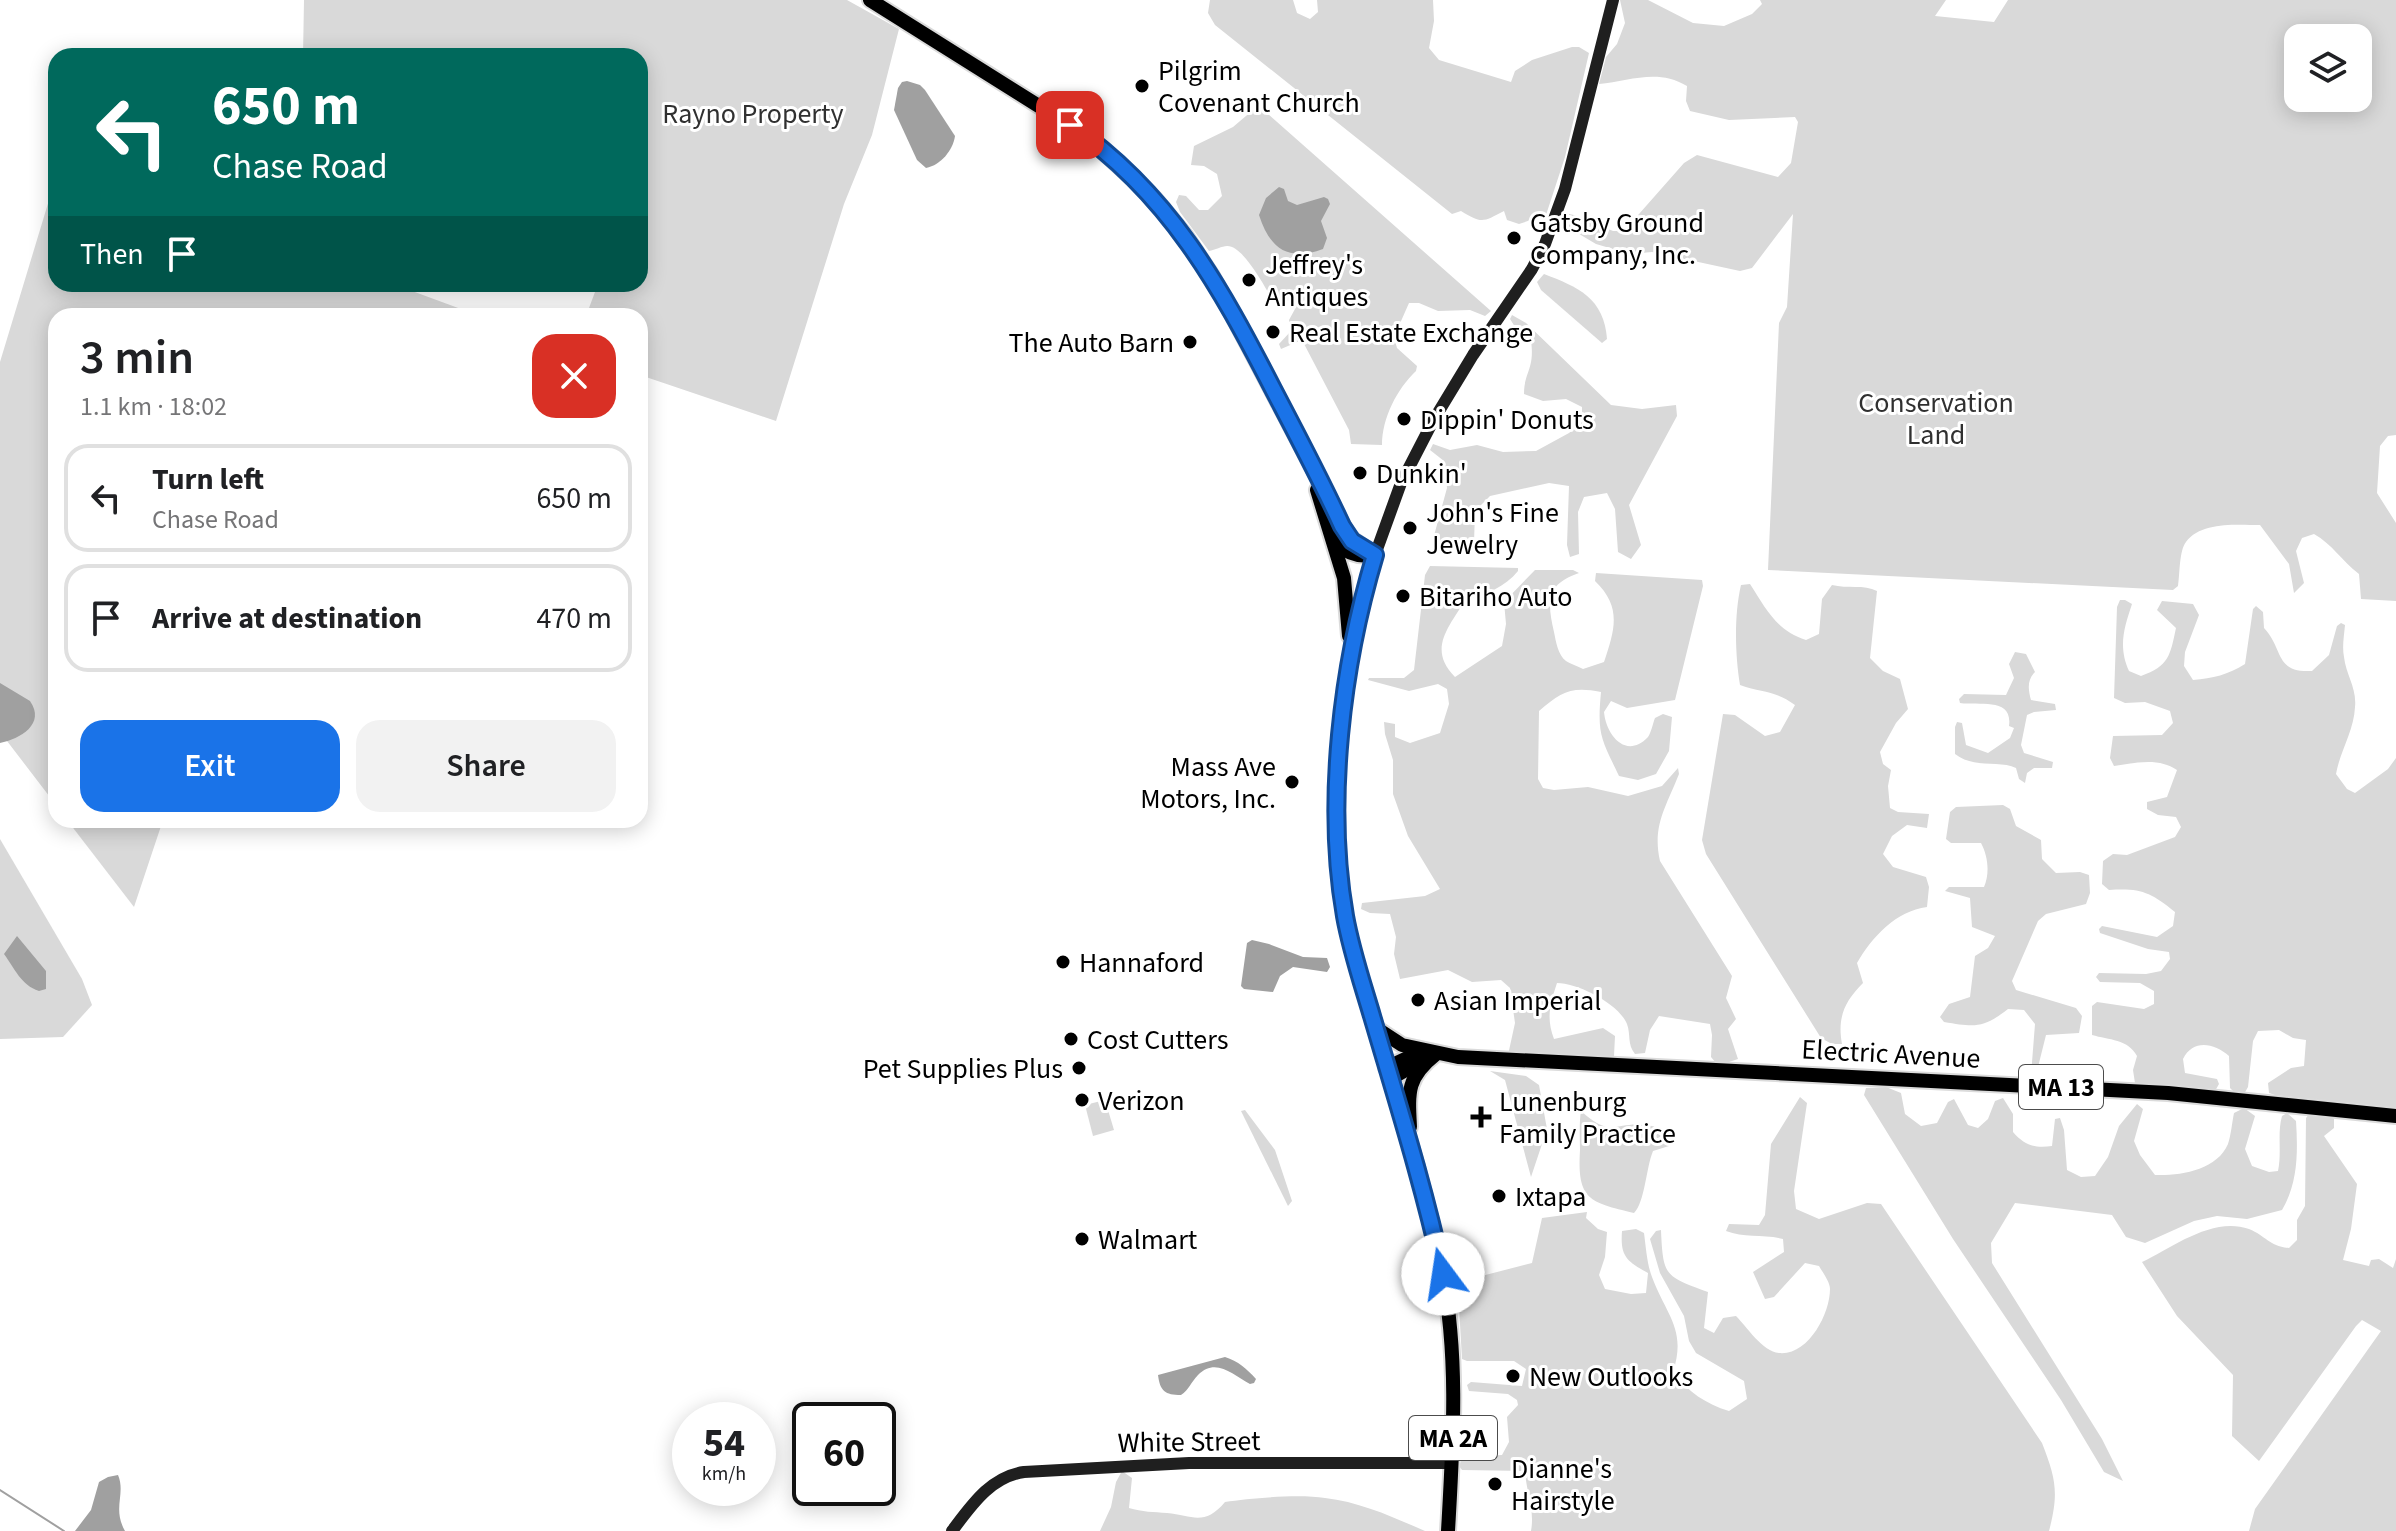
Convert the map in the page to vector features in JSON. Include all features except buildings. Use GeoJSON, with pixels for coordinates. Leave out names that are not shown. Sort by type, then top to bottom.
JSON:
{"type":"FeatureCollection","features":[{"type":"Feature","properties":{"kind":"main road"},"geometry":{"type":"LineString","coordinates":[[870,0],[1085,135],[1155,199],[1185,235],[1212,276],[1349,537],[1375,555]]}},
{"type":"Feature","properties":{"kind":"main road","name":"MA 2A"},"geometry":{"type":"LineString","coordinates":[[1448,1531],[1455,1414],[1454,1346],[1443,1274],[1348,929],[1338,852],[1337,778],[1350,666],[1361,604],[1375,555],[1401,483],[1433,421],[1545,244],[1567,180],[1613,0]]}},
{"type":"Feature","properties":{"kind":"main road"},"geometry":{"type":"LineString","coordinates":[[1316,473],[1317,490],[1346,589],[1350,666]]}},
{"type":"Feature","properties":{"kind":"main road"},"geometry":{"type":"LineString","coordinates":[[1335,543],[1355,555],[1375,555]]}},
{"type":"Feature","properties":{"kind":"main road","name":"MA 13"},"geometry":{"type":"LineString","coordinates":[[1376,1028],[1392,1041],[1429,1053]]}},
{"type":"Feature","properties":{"kind":"main road"},"geometry":{"type":"LineString","coordinates":[[1388,1074],[1429,1053]]}},
{"type":"Feature","properties":{"kind":"main road"},"geometry":{"type":"LineString","coordinates":[[1412,1155],[1408,1103],[1410,1084],[1429,1053]]}},
{"type":"Feature","properties":{"kind":"main road","name":"Electric Avenue"},"geometry":{"type":"LineString","coordinates":[[1429,1053],[1522,1062],[1606,1063],[2168,1093],[2396,1116]]}},
{"type":"Feature","properties":{"kind":"main road","name":"White Street"},"geometry":{"type":"LineString","coordinates":[[952,1531],[994,1483],[1024,1472],[1189,1463],[1451,1463]]}},
{"type":"Feature","properties":{"kind":"green space","name":"Rayno Property"},"geometry":{"type":"Polygon","coordinates":[[[304,0],[847,0],[899,29],[872,135],[844,204],[776,421],[648,378],[648,308],[589,308],[595,292],[648,292],[648,48],[303,48],[304,0]]]}},
{"type":"Feature","properties":{"kind":"green space"},"geometry":{"type":"Polygon","coordinates":[[[1210,0],[1293,0],[1297,13],[1310,19],[1318,12],[1317,0],[1433,0],[1434,21],[1429,48],[1439,60],[1511,82],[1515,71],[1532,60],[1572,47],[1589,53],[1565,157],[1546,215],[1519,224],[1507,220],[1504,211],[1482,220],[1461,211],[1452,214],[1215,25],[1208,13],[1210,0]]]}},
{"type":"Feature","properties":{"kind":"green space","name":"Conservation Land"},"geometry":{"type":"Polygon","coordinates":[[[1620,0],[1648,0],[1693,23],[1724,26],[1752,14],[1762,4],[1760,0],[1946,0],[1935,16],[1994,22],[2008,0],[2396,0],[2396,435],[2388,436],[2380,446],[2377,493],[2396,523],[2396,601],[2361,599],[2359,574],[2314,534],[2302,538],[2296,551],[2304,583],[2294,593],[2289,564],[2260,525],[2210,527],[2193,535],[2184,546],[2178,586],[2173,590],[1768,570],[1779,323],[1787,307],[1793,214],[1752,268],[1740,271],[1652,252],[1630,254],[1596,244],[1569,228],[1567,220],[1569,214],[1613,231],[1624,231],[1684,163],[1697,155],[1778,177],[1791,163],[1798,122],[1795,117],[1729,120],[1690,111],[1686,101],[1687,86],[1665,78],[1643,77],[1599,84],[1606,57],[1617,44],[1625,23],[1620,0]]]}},
{"type":"Feature","properties":{"kind":"green space"},"geometry":{"type":"Polygon","coordinates":[[[1260,107],[1491,311],[1485,316],[1470,310],[1438,311],[1419,303],[1409,303],[1394,337],[1397,348],[1417,366],[1392,405],[1382,445],[1351,444],[1349,430],[1302,340],[1281,349],[1279,344],[1290,332],[1289,320],[1295,309],[1291,302],[1285,300],[1276,306],[1255,271],[1234,248],[1225,246],[1209,251],[1176,202],[1179,195],[1186,196],[1199,210],[1208,210],[1222,196],[1217,174],[1204,166],[1191,165],[1194,146],[1233,127],[1260,107]]]}},
{"type":"Feature","properties":{"kind":"green space"},"geometry":{"type":"Polygon","coordinates":[[[48,203],[48,292],[415,292],[458,308],[48,308],[48,795],[0,736],[0,362],[48,203]]]}},
{"type":"Feature","properties":{"kind":"green space"},"geometry":{"type":"Polygon","coordinates":[[[1544,274],[1578,289],[1595,304],[1601,313],[1607,339],[1602,343],[1541,290],[1537,282],[1544,274]]]}},
{"type":"Feature","properties":{"kind":"green space"},"geometry":{"type":"Polygon","coordinates":[[[1512,315],[1526,323],[1611,405],[1642,409],[1676,405],[1677,416],[1629,505],[1641,545],[1631,559],[1618,552],[1615,509],[1607,493],[1584,497],[1578,512],[1579,554],[1570,557],[1567,545],[1569,486],[1549,483],[1490,496],[1475,511],[1474,543],[1462,548],[1432,543],[1447,488],[1444,461],[1430,450],[1433,444],[1450,450],[1477,445],[1503,452],[1536,451],[1582,422],[1582,407],[1566,399],[1543,401],[1524,394],[1532,358],[1531,341],[1517,330],[1510,319],[1512,315]]]}},
{"type":"Feature","properties":{"kind":"green space"},"geometry":{"type":"Polygon","coordinates":[[[1430,566],[1518,568],[1513,577],[1501,586],[1466,599],[1453,619],[1442,647],[1447,667],[1455,677],[1502,646],[1506,624],[1504,602],[1535,570],[1573,570],[1579,573],[1568,577],[1555,589],[1550,612],[1561,655],[1583,669],[1604,662],[1613,629],[1613,609],[1595,581],[1596,573],[1702,580],[1675,700],[1627,708],[1611,701],[1604,712],[1613,736],[1618,742],[1632,746],[1648,737],[1655,718],[1663,714],[1672,717],[1669,751],[1656,774],[1638,780],[1619,776],[1602,736],[1601,692],[1574,690],[1560,695],[1539,711],[1538,779],[1543,788],[1588,787],[1628,796],[1662,786],[1678,768],[1679,774],[1659,827],[1660,861],[1732,976],[1726,998],[1736,1019],[1728,1029],[1738,1059],[1716,1063],[1711,1057],[1710,1024],[1659,1016],[1650,1030],[1645,1053],[1635,1054],[1627,1024],[1616,1009],[1586,991],[1557,983],[1550,1011],[1554,1039],[1603,1028],[1615,1036],[1614,1056],[1609,1061],[1508,1055],[1515,1023],[1510,988],[1501,980],[1472,982],[1448,970],[1400,979],[1394,954],[1396,937],[1390,914],[1370,913],[1361,909],[1362,903],[1425,896],[1440,889],[1408,836],[1393,794],[1393,760],[1384,722],[1395,724],[1395,737],[1410,743],[1440,733],[1449,704],[1447,689],[1438,684],[1409,691],[1368,680],[1404,678],[1414,670],[1425,575],[1430,566]]]}},
{"type":"Feature","properties":{"kind":"green space"},"geometry":{"type":"Polygon","coordinates":[[[1750,584],[1780,625],[1806,640],[1819,634],[1822,599],[1832,585],[1877,591],[1870,658],[1883,671],[1900,679],[1908,709],[1896,723],[1880,752],[1883,764],[1891,770],[1888,786],[1890,808],[1898,812],[1929,814],[1927,828],[1907,825],[1892,836],[1883,854],[1893,867],[1926,877],[1929,887],[1927,907],[1905,914],[1886,927],[1857,963],[1863,983],[1844,1010],[1842,1044],[1832,1044],[1821,1038],[1706,854],[1702,840],[1723,714],[1735,715],[1765,736],[1780,732],[1795,705],[1775,694],[1740,685],[1736,648],[1737,609],[1741,585],[1750,584]]]}},
{"type":"Feature","properties":{"kind":"green space"},"geometry":{"type":"Polygon","coordinates":[[[2120,600],[2132,604],[2123,638],[2126,662],[2129,671],[2141,676],[2163,664],[2172,646],[2176,628],[2157,610],[2162,601],[2193,604],[2199,615],[2185,652],[2184,666],[2193,680],[2233,671],[2245,664],[2256,606],[2263,612],[2264,628],[2285,664],[2300,671],[2312,671],[2329,655],[2337,626],[2341,623],[2345,625],[2343,653],[2355,707],[2336,774],[2347,789],[2355,793],[2388,769],[2396,758],[2396,1109],[2269,1093],[2268,1083],[2291,1068],[2304,1066],[2306,1040],[2293,1038],[2279,1030],[2258,1031],[2253,1041],[2248,1087],[2244,1094],[2230,1088],[2229,1056],[2217,1048],[2198,1046],[2192,1048],[2183,1059],[2185,1073],[2217,1079],[2219,1084],[2215,1091],[2135,1083],[2133,1070],[2137,1056],[2133,1050],[2118,1041],[2092,1035],[2092,1006],[2097,1002],[2144,1009],[2154,1004],[2154,991],[2140,983],[2100,982],[2096,977],[2099,973],[2146,974],[2161,971],[2170,959],[2169,952],[2148,949],[2100,933],[2099,929],[2102,926],[2157,937],[2173,926],[2175,912],[2145,893],[2109,890],[2102,884],[2103,861],[2113,854],[2127,855],[2175,837],[2181,827],[2176,817],[2158,815],[2147,809],[2147,802],[2167,797],[2177,770],[2154,762],[2114,766],[2110,758],[2113,736],[2162,735],[2173,723],[2170,711],[2145,702],[2125,703],[2114,698],[2117,607],[2120,600]]]}},
{"type":"Feature","properties":{"kind":"green space"},"geometry":{"type":"Polygon","coordinates":[[[2015,652],[2026,654],[2035,672],[2029,685],[2031,700],[2055,704],[2056,710],[2027,715],[2021,745],[2024,753],[2053,762],[2052,768],[2034,768],[2027,773],[2025,783],[2019,779],[2016,768],[1978,763],[1955,754],[1957,722],[1962,723],[1966,745],[1988,753],[2010,738],[2014,728],[2009,726],[2009,717],[2001,707],[1960,703],[1959,699],[1964,694],[2006,695],[2014,678],[2009,664],[2015,652]]]}},
{"type":"Feature","properties":{"kind":"green space"},"geometry":{"type":"Polygon","coordinates":[[[2003,805],[2010,809],[2016,826],[2041,840],[2042,859],[2056,873],[2080,872],[2089,875],[2090,893],[2086,904],[2046,914],[2038,921],[2012,981],[2016,990],[2076,1008],[2082,1016],[2079,1033],[2046,1035],[2036,1075],[2031,1075],[2035,1024],[2024,1010],[2008,1009],[1978,1025],[1944,1022],[1940,1017],[1949,1004],[1970,997],[1975,956],[1988,948],[1995,936],[1972,927],[1970,898],[1945,891],[1949,887],[1984,887],[1988,870],[1981,843],[1951,843],[1946,839],[1950,812],[1956,807],[2003,805]]]}},
{"type":"Feature","properties":{"kind":"green space"},"geometry":{"type":"Polygon","coordinates":[[[73,828],[160,828],[134,907],[73,828]]]}},
{"type":"Feature","properties":{"kind":"green space"},"geometry":{"type":"Polygon","coordinates":[[[0,839],[82,979],[92,1005],[63,1037],[0,1039],[0,839]]]}},
{"type":"Feature","properties":{"kind":"green space"},"geometry":{"type":"Polygon","coordinates":[[[1490,1071],[1526,1076],[1539,1085],[1547,1129],[1531,1177],[1505,1080],[1490,1071]]]}},
{"type":"Feature","properties":{"kind":"green space"},"geometry":{"type":"Polygon","coordinates":[[[1886,1087],[1901,1093],[1905,1114],[1921,1126],[1937,1123],[1948,1102],[1954,1099],[1968,1125],[1978,1128],[1988,1119],[1995,1101],[2003,1098],[2013,1114],[2013,1132],[2017,1137],[2026,1143],[2046,1147],[2052,1146],[2055,1119],[2060,1118],[2067,1170],[2081,1177],[2095,1176],[2108,1157],[2119,1126],[2137,1104],[2143,1109],[2134,1141],[2155,1175],[2197,1170],[2215,1160],[2228,1144],[2234,1113],[2244,1108],[2255,1116],[2245,1149],[2252,1166],[2269,1172],[2278,1171],[2282,1116],[2287,1113],[2296,1121],[2296,1167],[2282,1210],[2247,1219],[2217,1216],[2194,1221],[2145,1243],[2126,1237],[2112,1215],[2015,1203],[1991,1243],[1992,1263],[2102,1439],[2123,1481],[2104,1472],[1864,1095],[1866,1088],[1886,1087]]]}},
{"type":"Feature","properties":{"kind":"green space"},"geometry":{"type":"Polygon","coordinates":[[[1800,1097],[1807,1103],[1794,1191],[1796,1209],[1819,1219],[1867,1203],[1881,1204],[2042,1443],[2054,1486],[2049,1531],[1531,1531],[1532,1516],[1525,1471],[1462,1470],[1459,1466],[1463,1457],[1502,1455],[1509,1442],[1507,1417],[1518,1405],[1517,1400],[1508,1394],[1469,1391],[1467,1385],[1471,1382],[1522,1386],[1526,1369],[1514,1361],[1462,1359],[1458,1290],[1466,1280],[1532,1263],[1542,1218],[1587,1212],[1586,1218],[1598,1229],[1607,1232],[1605,1257],[1599,1275],[1605,1289],[1631,1294],[1646,1293],[1648,1273],[1626,1257],[1622,1247],[1622,1231],[1636,1229],[1644,1233],[1650,1272],[1676,1333],[1677,1357],[1673,1372],[1698,1396],[1729,1411],[1747,1399],[1744,1381],[1696,1353],[1689,1341],[1684,1316],[1660,1273],[1650,1239],[1661,1230],[1663,1257],[1669,1273],[1708,1292],[1704,1328],[1714,1333],[1723,1318],[1736,1316],[1773,1352],[1790,1352],[1808,1341],[1822,1321],[1829,1299],[1829,1283],[1819,1266],[1805,1263],[1774,1297],[1765,1299],[1753,1272],[1784,1252],[1783,1239],[1726,1231],[1729,1224],[1759,1225],[1765,1215],[1771,1144],[1800,1097]]]}},
{"type":"Feature","properties":{"kind":"green space"},"geometry":{"type":"Polygon","coordinates":[[[1105,1100],[1114,1130],[1093,1136],[1085,1105],[1105,1100]]]}},
{"type":"Feature","properties":{"kind":"green space"},"geometry":{"type":"Polygon","coordinates":[[[1245,1110],[1275,1150],[1292,1201],[1288,1206],[1241,1111],[1245,1110]]]}},
{"type":"Feature","properties":{"kind":"green space"},"geometry":{"type":"Polygon","coordinates":[[[1581,1111],[1607,1127],[1636,1124],[1665,1131],[1669,1146],[1653,1151],[1641,1201],[1634,1213],[1606,1206],[1589,1196],[1584,1189],[1580,1167],[1581,1111]]]}},
{"type":"Feature","properties":{"kind":"green space"},"geometry":{"type":"Polygon","coordinates":[[[2311,1112],[2327,1114],[2334,1119],[2334,1128],[2324,1136],[2357,1184],[2343,1260],[2369,1266],[2371,1260],[2379,1259],[2393,1268],[2396,1259],[2396,1531],[2249,1531],[2255,1509],[2381,1331],[2362,1320],[2356,1326],[2259,1461],[2232,1436],[2233,1375],[2177,1316],[2142,1262],[2194,1235],[2221,1227],[2249,1229],[2277,1245],[2289,1248],[2297,1240],[2297,1220],[2305,1206],[2306,1118],[2311,1112]]]}},
{"type":"Feature","properties":{"kind":"green space"},"geometry":{"type":"Polygon","coordinates":[[[1122,1471],[1132,1478],[1129,1508],[1139,1510],[1198,1518],[1211,1514],[1225,1502],[1314,1497],[1364,1507],[1425,1531],[1100,1531],[1122,1471]]]}},
{"type":"Feature","properties":{"kind":"shaded area"},"geometry":{"type":"Polygon","coordinates":[[[907,81],[925,90],[955,136],[945,156],[937,164],[926,168],[917,160],[894,110],[898,88],[907,81]]]}},
{"type":"Feature","properties":{"kind":"shaded area"},"geometry":{"type":"Polygon","coordinates":[[[1279,187],[1284,189],[1288,201],[1297,205],[1324,197],[1328,199],[1330,204],[1321,221],[1327,238],[1323,249],[1311,253],[1290,253],[1282,250],[1269,236],[1259,215],[1266,198],[1279,187]]]}},
{"type":"Feature","properties":{"kind":"shaded area"},"geometry":{"type":"Polygon","coordinates":[[[0,683],[30,701],[35,717],[22,734],[0,743],[0,683]]]}},
{"type":"Feature","properties":{"kind":"shaded area"},"geometry":{"type":"Polygon","coordinates":[[[17,936],[46,971],[46,989],[39,991],[27,985],[4,954],[17,936]]]}},
{"type":"Feature","properties":{"kind":"shaded area"},"geometry":{"type":"Polygon","coordinates":[[[1252,940],[1303,957],[1327,958],[1330,967],[1327,972],[1293,967],[1280,976],[1273,992],[1244,989],[1241,986],[1247,943],[1252,940]]]}},
{"type":"Feature","properties":{"kind":"shaded area"},"geometry":{"type":"Polygon","coordinates":[[[1225,1357],[1246,1369],[1256,1379],[1254,1383],[1250,1384],[1224,1369],[1211,1368],[1198,1375],[1181,1395],[1167,1393],[1160,1385],[1158,1375],[1225,1357]]]}},
{"type":"Feature","properties":{"kind":"shaded area"},"geometry":{"type":"Polygon","coordinates":[[[118,1475],[121,1489],[119,1508],[125,1531],[75,1531],[91,1510],[99,1482],[118,1475]]]}},
{"type":"Feature","properties":{"kind":"waterway"},"geometry":{"type":"LineString","coordinates":[[0,1490],[64,1531]]}},
{"type":"Feature","properties":{"kind":"place","name":"Pilgrim Covenant Church"},"geometry":{"type":"Point","coordinates":[1142,86]}},
{"type":"Feature","properties":{"kind":"place","name":"Gatsby Ground Company, Inc."},"geometry":{"type":"Point","coordinates":[1514,238]}},
{"type":"Feature","properties":{"kind":"place","name":"Jeffrey's Antiques"},"geometry":{"type":"Point","coordinates":[1249,280]}},
{"type":"Feature","properties":{"kind":"place","name":"Real Estate Exchange"},"geometry":{"type":"Point","coordinates":[1273,332]}},
{"type":"Feature","properties":{"kind":"place","name":"The Auto Barn"},"geometry":{"type":"Point","coordinates":[1190,342]}},
{"type":"Feature","properties":{"kind":"place","name":"Dippin' Donuts"},"geometry":{"type":"Point","coordinates":[1404,419]}},
{"type":"Feature","properties":{"kind":"place","name":"Dunkin'"},"geometry":{"type":"Point","coordinates":[1360,473]}},
{"type":"Feature","properties":{"kind":"place","name":"John's Fine Jewelry"},"geometry":{"type":"Point","coordinates":[1410,528]}},
{"type":"Feature","properties":{"kind":"place","name":"Bitariho Auto"},"geometry":{"type":"Point","coordinates":[1403,596]}},
{"type":"Feature","properties":{"kind":"place","name":"Mass Ave Motors, Inc."},"geometry":{"type":"Point","coordinates":[1292,782]}},
{"type":"Feature","properties":{"kind":"place","name":"Hannaford"},"geometry":{"type":"Point","coordinates":[1063,962]}},
{"type":"Feature","properties":{"kind":"place","name":"Asian Imperial"},"geometry":{"type":"Point","coordinates":[1418,1000]}},
{"type":"Feature","properties":{"kind":"place","name":"Cost Cutters"},"geometry":{"type":"Point","coordinates":[1071,1039]}},
{"type":"Feature","properties":{"kind":"place","name":"Pet Supplies Plus"},"geometry":{"type":"Point","coordinates":[1079,1068]}},
{"type":"Feature","properties":{"kind":"place","name":"Verizon"},"geometry":{"type":"Point","coordinates":[1082,1100]}},
{"type":"Feature","properties":{"kind":"place","name":"Lunenburg Family Practice"},"geometry":{"type":"Point","coordinates":[1481,1117]}},
{"type":"Feature","properties":{"kind":"place","name":"Ixtapa"},"geometry":{"type":"Point","coordinates":[1499,1196]}},
{"type":"Feature","properties":{"kind":"place","name":"Walmart"},"geometry":{"type":"Point","coordinates":[1082,1239]}},
{"type":"Feature","properties":{"kind":"place","name":"New Outlooks"},"geometry":{"type":"Point","coordinates":[1513,1376]}},
{"type":"Feature","properties":{"kind":"place","name":"Dianne's Hairstyle"},"geometry":{"type":"Point","coordinates":[1495,1484]}},
{"type":"Feature","properties":{"kind":"route"},"geometry":{"type":"LineString","coordinates":[[1070,125],[1133,176],[1185,235],[1246,337],[1342,526],[1352,541],[1375,555],[1357,626],[1346,692],[1337,787],[1339,870],[1353,953],[1443,1274]]}}]}
